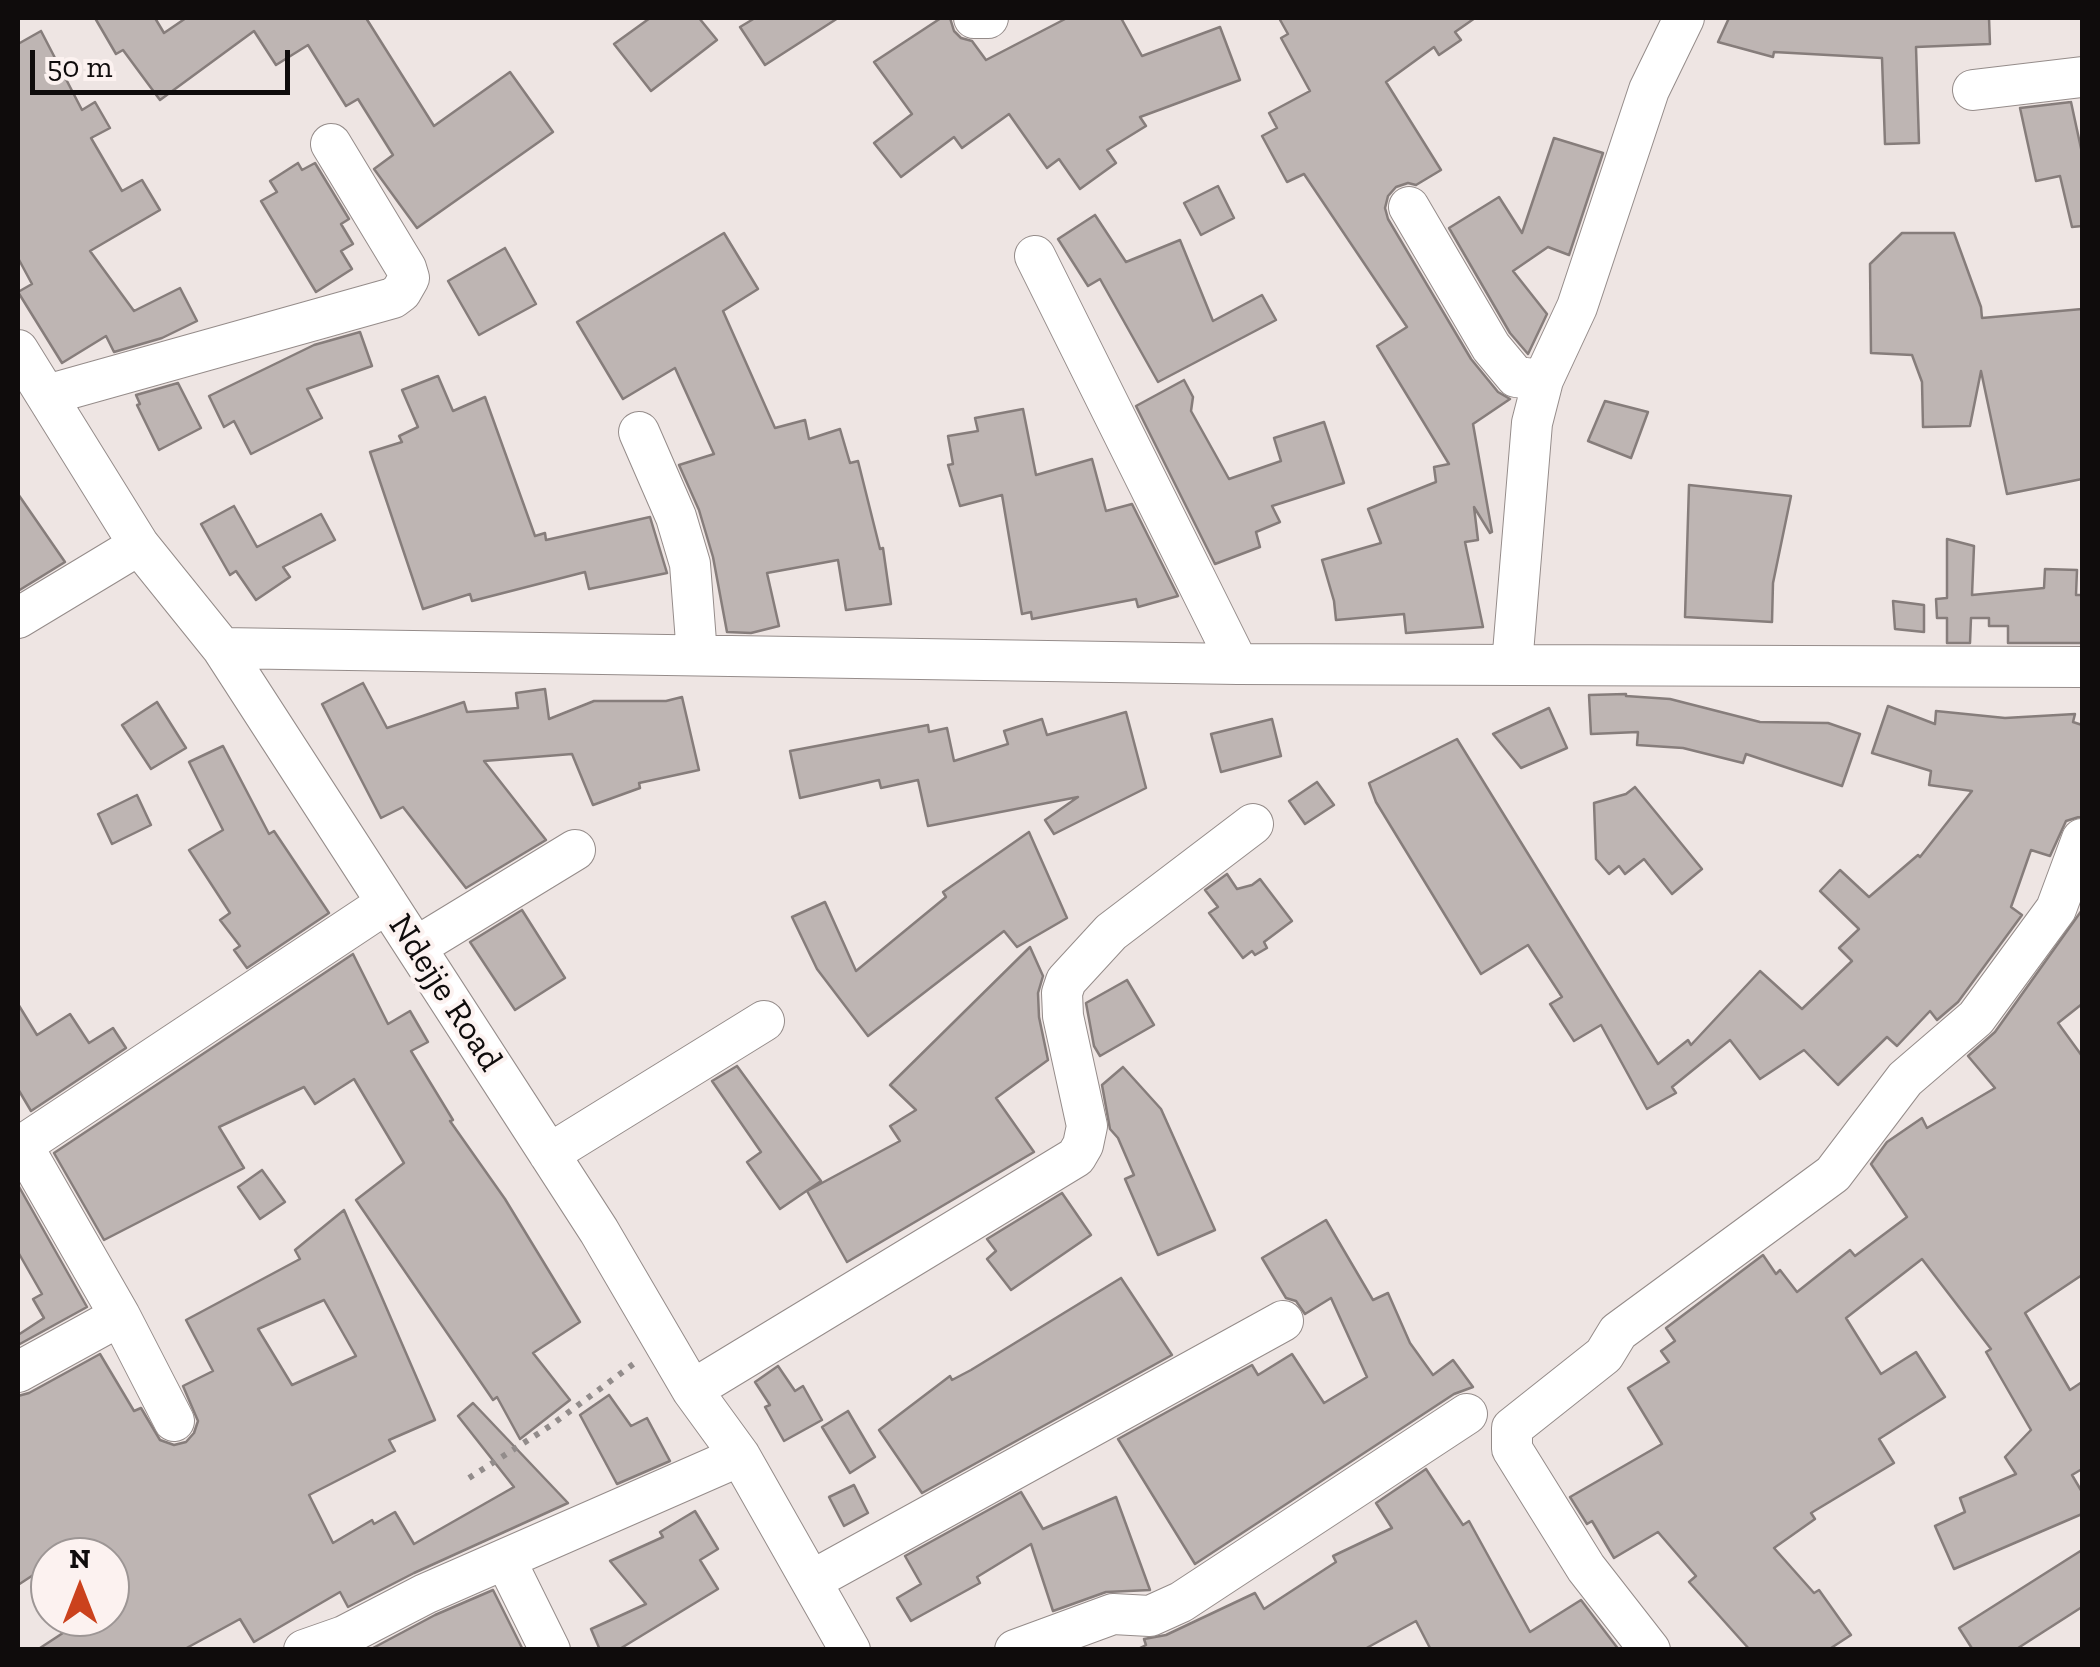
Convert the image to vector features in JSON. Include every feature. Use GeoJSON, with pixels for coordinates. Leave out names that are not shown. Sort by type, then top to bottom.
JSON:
{"type":"FeatureCollection","features":[{"type":"Feature","properties":{"kind":"street"},"geometry":{"type":"LineString","coordinates":[[974,18],[988,18]]}},
{"type":"Feature","properties":{"kind":"street"},"geometry":{"type":"LineString","coordinates":[[1512,665],[1532,423],[1543,380],[1577,307],[1649,90],[1684,18]]}},
{"type":"Feature","properties":{"kind":"street"},"geometry":{"type":"LineString","coordinates":[[1974,90],[2082,77]]}},
{"type":"Feature","properties":{"kind":"street"},"geometry":{"type":"LineString","coordinates":[[47,395],[393,298],[401,292],[409,278],[406,268],[331,144]]}},
{"type":"Feature","properties":{"kind":"street"},"geometry":{"type":"LineString","coordinates":[[1409,207],[1491,347],[1516,377],[1543,380]]}},
{"type":"Feature","properties":{"kind":"street"},"geometry":{"type":"LineString","coordinates":[[1035,256],[1238,664]]}},
{"type":"Feature","properties":{"kind":"street","name":"Ndejje Road"},"geometry":{"type":"LineString","coordinates":[[18,350],[139,546],[222,648],[549,1154],[692,1390],[740,1456],[850,1650]]}},
{"type":"Feature","properties":{"kind":"street"},"geometry":{"type":"LineString","coordinates":[[639,432],[676,517],[690,564],[697,655]]}},
{"type":"Feature","properties":{"kind":"street"},"geometry":{"type":"LineString","coordinates":[[18,618],[139,546]]}},
{"type":"Feature","properties":{"kind":"street"},"geometry":{"type":"LineString","coordinates":[[222,648],[1238,664],[2082,666]]}},
{"type":"Feature","properties":{"kind":"street"},"geometry":{"type":"LineString","coordinates":[[692,1390],[1076,1157],[1087,1126],[1063,1016],[1066,981],[1110,932],[1253,824]]}},
{"type":"Feature","properties":{"kind":"street"},"geometry":{"type":"LineString","coordinates":[[1650,1650],[1586,1568],[1512,1449],[1512,1428],[1604,1355],[1618,1332],[1833,1174],[1905,1080],[1976,1018],[2056,909],[2082,839]]}},
{"type":"Feature","properties":{"kind":"street"},"geometry":{"type":"LineString","coordinates":[[416,947],[576,850]]}},
{"type":"Feature","properties":{"kind":"street"},"geometry":{"type":"LineString","coordinates":[[174,1420],[120,1316],[20,1146],[386,903]]}},
{"type":"Feature","properties":{"kind":"street"},"geometry":{"type":"LineString","coordinates":[[549,1154],[764,1020]]}},
{"type":"Feature","properties":{"kind":"street"},"geometry":{"type":"LineString","coordinates":[[18,1372],[120,1316]]}},
{"type":"Feature","properties":{"kind":"street"},"geometry":{"type":"LineString","coordinates":[[811,1581],[1283,1321]]}},
{"type":"Feature","properties":{"kind":"street"},"geometry":{"type":"LineString","coordinates":[[1014,1650],[1113,1614],[1150,1616],[1182,1602],[1467,1414]]}},
{"type":"Feature","properties":{"kind":"street"},"geometry":{"type":"LineString","coordinates":[[304,1650],[344,1636],[425,1594],[740,1456]]}},
{"type":"Feature","properties":{"kind":"street"},"geometry":{"type":"LineString","coordinates":[[505,1559],[550,1650]]}},
{"type":"Feature","properties":{"kind":"path"},"geometry":{"type":"LineString","coordinates":[[469,1478],[550,1426],[664,1342]]}},
{"type":"Feature","properties":{"kind":"building"},"geometry":{"type":"Polygon","coordinates":[[[95,18],[155,18],[164,33],[186,18],[366,18],[434,126],[510,72],[553,132],[417,228],[374,169],[393,155],[358,99],[346,106],[308,45],[276,65],[254,31],[160,100],[123,50],[116,54],[95,18]]]}},
{"type":"Feature","properties":{"kind":"building"},"geometry":{"type":"Polygon","coordinates":[[[650,18],[699,18],[717,40],[651,91],[614,44],[650,18]]]}},
{"type":"Feature","properties":{"kind":"building"},"geometry":{"type":"Polygon","coordinates":[[[755,18],[838,18],[765,65],[740,27],[755,18]]]}},
{"type":"Feature","properties":{"kind":"building"},"geometry":{"type":"Polygon","coordinates":[[[941,18],[950,18],[954,31],[972,41],[986,60],[1067,18],[1121,18],[1142,56],[1220,27],[1240,80],[1140,117],[1146,126],[1107,150],[1116,163],[1080,189],[1059,159],[1047,168],[1009,114],[962,148],[954,137],[901,177],[874,143],[912,114],[874,62],[941,18]]]}},
{"type":"Feature","properties":{"kind":"building"},"geometry":{"type":"Polygon","coordinates":[[[1279,18],[1475,18],[1455,32],[1461,40],[1439,55],[1434,47],[1386,82],[1441,170],[1416,185],[1396,187],[1385,208],[1471,359],[1498,392],[1510,399],[1473,424],[1492,532],[1474,507],[1478,540],[1465,542],[1483,627],[1406,633],[1404,614],[1336,620],[1322,560],[1381,543],[1368,509],[1436,482],[1434,467],[1449,464],[1377,346],[1407,327],[1304,174],[1287,182],[1262,136],[1277,128],[1269,113],[1310,91],[1281,38],[1288,34],[1279,18]]]}},
{"type":"Feature","properties":{"kind":"building"},"geometry":{"type":"Polygon","coordinates":[[[1729,18],[1989,18],[1990,44],[1916,47],[1919,143],[1885,144],[1882,58],[1774,52],[1773,57],[1718,42],[1729,18]]]}},
{"type":"Feature","properties":{"kind":"building"},"geometry":{"type":"Polygon","coordinates":[[[41,31],[82,110],[95,102],[110,128],[91,138],[122,191],[142,180],[160,210],[90,251],[134,311],[180,288],[197,321],[162,338],[114,352],[106,336],[62,363],[18,292],[32,284],[18,258],[18,44],[41,31]]]}},
{"type":"Feature","properties":{"kind":"building"},"geometry":{"type":"Polygon","coordinates":[[[2071,102],[2082,153],[2082,226],[2072,227],[2060,176],[2036,181],[2020,108],[2071,102]]]}},
{"type":"Feature","properties":{"kind":"building"},"geometry":{"type":"Polygon","coordinates":[[[1554,138],[1603,153],[1569,255],[1548,247],[1513,271],[1547,314],[1528,354],[1510,333],[1449,228],[1499,197],[1522,233],[1554,138]]]}},
{"type":"Feature","properties":{"kind":"building"},"geometry":{"type":"Polygon","coordinates":[[[298,163],[302,170],[315,163],[349,219],[341,224],[353,244],[341,251],[352,269],[316,292],[261,201],[277,192],[270,181],[298,163]]]}},
{"type":"Feature","properties":{"kind":"building"},"geometry":{"type":"Polygon","coordinates":[[[1218,186],[1234,218],[1201,235],[1184,203],[1218,186]]]}},
{"type":"Feature","properties":{"kind":"building"},"geometry":{"type":"Polygon","coordinates":[[[1095,215],[1126,262],[1180,240],[1213,321],[1262,295],[1276,320],[1158,382],[1100,279],[1088,286],[1058,239],[1095,215]]]}},
{"type":"Feature","properties":{"kind":"building"},"geometry":{"type":"Polygon","coordinates":[[[724,233],[758,289],[723,311],[775,428],[805,420],[809,439],[840,429],[850,463],[858,461],[880,549],[883,548],[891,604],[846,610],[838,560],[767,573],[779,626],[751,633],[727,632],[713,557],[699,510],[679,465],[714,454],[675,368],[623,399],[577,322],[724,233]]]}},
{"type":"Feature","properties":{"kind":"building"},"geometry":{"type":"Polygon","coordinates":[[[1902,233],[1954,233],[1982,318],[2082,309],[2082,479],[2007,494],[1981,371],[1970,426],[1923,427],[1922,382],[1912,355],[1871,353],[1870,264],[1902,233]]]}},
{"type":"Feature","properties":{"kind":"building"},"geometry":{"type":"Polygon","coordinates":[[[505,248],[536,304],[479,335],[448,281],[505,248]]]}},
{"type":"Feature","properties":{"kind":"building"},"geometry":{"type":"Polygon","coordinates":[[[360,332],[372,366],[307,389],[322,418],[251,454],[234,421],[224,427],[209,396],[314,345],[360,332]]]}},
{"type":"Feature","properties":{"kind":"building"},"geometry":{"type":"Polygon","coordinates":[[[438,376],[453,411],[485,397],[535,536],[545,533],[546,540],[650,517],[667,573],[589,589],[585,572],[472,601],[470,594],[423,609],[370,452],[402,442],[399,436],[418,427],[402,390],[438,376]]]}},
{"type":"Feature","properties":{"kind":"building"},"geometry":{"type":"Polygon","coordinates":[[[1184,380],[1193,397],[1191,411],[1229,479],[1281,461],[1274,438],[1324,422],[1344,483],[1272,506],[1280,522],[1256,532],[1260,547],[1215,564],[1136,406],[1184,380]]]}},
{"type":"Feature","properties":{"kind":"building"},"geometry":{"type":"Polygon","coordinates":[[[178,383],[201,428],[159,450],[136,395],[178,383]]]}},
{"type":"Feature","properties":{"kind":"building"},"geometry":{"type":"Polygon","coordinates":[[[1605,401],[1648,412],[1631,458],[1588,441],[1605,401]]]}},
{"type":"Feature","properties":{"kind":"building"},"geometry":{"type":"Polygon","coordinates":[[[1023,409],[1036,475],[1092,459],[1106,511],[1132,504],[1178,596],[1138,607],[1136,599],[1032,619],[1031,612],[1022,614],[1002,495],[960,506],[948,465],[953,464],[948,436],[978,431],[975,418],[1023,409]]]}},
{"type":"Feature","properties":{"kind":"building"},"geometry":{"type":"Polygon","coordinates":[[[1689,485],[1791,496],[1773,583],[1772,622],[1685,617],[1689,485]]]}},
{"type":"Feature","properties":{"kind":"building"},"geometry":{"type":"Polygon","coordinates":[[[18,494],[65,562],[18,591],[18,494]]]}},
{"type":"Feature","properties":{"kind":"building"},"geometry":{"type":"Polygon","coordinates":[[[234,506],[257,547],[321,514],[335,540],[283,567],[290,577],[256,600],[236,571],[230,575],[201,524],[234,506]]]}},
{"type":"Feature","properties":{"kind":"building"},"geometry":{"type":"Polygon","coordinates":[[[1947,539],[1974,546],[1972,595],[2044,588],[2045,569],[2077,570],[2076,595],[2082,595],[2082,643],[2008,643],[2008,626],[1989,626],[1989,618],[1971,618],[1970,643],[1947,643],[1947,618],[1937,618],[1936,599],[1947,598],[1947,539]]]}},
{"type":"Feature","properties":{"kind":"building"},"geometry":{"type":"Polygon","coordinates":[[[1893,601],[1924,605],[1924,632],[1895,629],[1893,601]]]}},
{"type":"Feature","properties":{"kind":"building"},"geometry":{"type":"Polygon","coordinates":[[[363,683],[387,728],[464,702],[467,712],[518,708],[516,693],[545,689],[549,719],[594,701],[666,701],[682,697],[699,770],[639,783],[640,788],[593,805],[572,754],[484,761],[546,840],[466,888],[403,807],[381,818],[322,704],[363,683]]]}},
{"type":"Feature","properties":{"kind":"building"},"geometry":{"type":"Polygon","coordinates":[[[1589,695],[1670,699],[1760,722],[1828,723],[1860,734],[1842,786],[1746,754],[1743,763],[1683,748],[1637,745],[1638,732],[1591,734],[1589,695]]]}},
{"type":"Feature","properties":{"kind":"building"},"geometry":{"type":"Polygon","coordinates":[[[157,702],[186,748],[151,769],[122,725],[157,702]]]}},
{"type":"Feature","properties":{"kind":"building"},"geometry":{"type":"Polygon","coordinates":[[[1888,706],[1935,724],[1936,711],[2005,718],[2075,714],[2073,722],[2082,725],[2082,816],[2066,821],[2050,856],[2031,850],[2011,907],[2022,915],[1958,1002],[1937,1020],[1930,1011],[1897,1046],[1887,1037],[1838,1085],[1804,1050],[1760,1079],[1730,1040],[1672,1087],[1676,1093],[1647,1109],[1601,1025],[1574,1041],[1550,1004],[1562,997],[1528,945],[1481,974],[1376,802],[1369,783],[1457,739],[1658,1064],[1688,1040],[1691,1045],[1760,971],[1802,1009],[1852,961],[1839,948],[1859,929],[1820,891],[1840,870],[1869,897],[1920,857],[1972,791],[1929,785],[1931,771],[1872,753],[1888,706]]]}},
{"type":"Feature","properties":{"kind":"building"},"geometry":{"type":"Polygon","coordinates":[[[1549,708],[1567,748],[1521,768],[1493,734],[1549,708]]]}},
{"type":"Feature","properties":{"kind":"building"},"geometry":{"type":"Polygon","coordinates":[[[1126,712],[1146,788],[1054,834],[1045,820],[1078,797],[928,826],[918,780],[881,788],[879,780],[800,798],[790,751],[928,725],[929,732],[947,728],[954,761],[1008,744],[1004,731],[1042,719],[1047,735],[1126,712]]]}},
{"type":"Feature","properties":{"kind":"building"},"geometry":{"type":"Polygon","coordinates":[[[1272,719],[1281,756],[1221,772],[1211,734],[1272,719]]]}},
{"type":"Feature","properties":{"kind":"building"},"geometry":{"type":"Polygon","coordinates":[[[223,746],[269,834],[274,831],[329,913],[247,968],[234,950],[240,946],[220,920],[230,913],[189,850],[223,830],[189,762],[223,746]]]}},
{"type":"Feature","properties":{"kind":"building"},"geometry":{"type":"Polygon","coordinates":[[[1317,782],[1334,805],[1305,824],[1289,801],[1317,782]]]}},
{"type":"Feature","properties":{"kind":"building"},"geometry":{"type":"Polygon","coordinates":[[[1635,787],[1702,869],[1672,894],[1644,859],[1625,874],[1619,866],[1609,874],[1596,859],[1594,803],[1626,794],[1635,787]]]}},
{"type":"Feature","properties":{"kind":"building"},"geometry":{"type":"Polygon","coordinates":[[[137,795],[151,825],[112,844],[98,814],[137,795]]]}},
{"type":"Feature","properties":{"kind":"building"},"geometry":{"type":"Polygon","coordinates":[[[1029,832],[1067,918],[1017,947],[1004,931],[868,1036],[817,969],[792,917],[825,902],[856,971],[946,897],[943,892],[1029,832]]]}},
{"type":"Feature","properties":{"kind":"building"},"geometry":{"type":"Polygon","coordinates":[[[1227,874],[1237,889],[1260,879],[1292,921],[1264,942],[1267,948],[1255,955],[1252,951],[1243,958],[1209,913],[1218,907],[1205,890],[1227,874]]]}},
{"type":"Feature","properties":{"kind":"building"},"geometry":{"type":"Polygon","coordinates":[[[522,910],[565,978],[515,1010],[470,942],[522,910]]]}},
{"type":"Feature","properties":{"kind":"building"},"geometry":{"type":"Polygon","coordinates":[[[2082,910],[2082,1004],[2058,1023],[2082,1056],[2082,1275],[2025,1313],[2070,1390],[2082,1382],[2082,1469],[2072,1475],[2082,1492],[2082,1514],[1954,1569],[1935,1526],[1965,1512],[1960,1498],[2016,1474],[2005,1457],[2031,1430],[1986,1352],[1991,1349],[1922,1259],[1846,1318],[1881,1374],[1916,1352],[1945,1397],[1879,1439],[1894,1463],[1811,1513],[1815,1519],[1774,1548],[1814,1593],[1819,1590],[1851,1635],[1828,1650],[1750,1650],[1689,1582],[1696,1576],[1658,1532],[1614,1558],[1592,1521],[1587,1524],[1570,1497],[1662,1444],[1628,1388],[1669,1362],[1661,1351],[1675,1341],[1666,1328],[1763,1255],[1776,1274],[1780,1270],[1797,1292],[1850,1250],[1855,1256],[1907,1217],[1871,1164],[1887,1142],[1922,1118],[1927,1128],[1995,1088],[1968,1056],[1995,1032],[2082,910]]]}},
{"type":"Feature","properties":{"kind":"building"},"geometry":{"type":"Polygon","coordinates":[[[1030,947],[1043,976],[1038,993],[1039,1017],[1048,1060],[996,1098],[1034,1152],[847,1262],[807,1191],[900,1141],[890,1126],[916,1110],[890,1085],[1030,947]]]}},
{"type":"Feature","properties":{"kind":"building"},"geometry":{"type":"Polygon","coordinates":[[[353,954],[388,1024],[410,1011],[428,1042],[411,1051],[453,1120],[450,1121],[505,1199],[580,1322],[533,1353],[570,1400],[520,1439],[497,1397],[493,1400],[356,1200],[404,1163],[354,1079],[315,1104],[304,1087],[219,1127],[244,1168],[104,1240],[54,1153],[353,954]]]}},
{"type":"Feature","properties":{"kind":"building"},"geometry":{"type":"Polygon","coordinates":[[[1127,980],[1154,1025],[1100,1056],[1094,1046],[1086,1003],[1127,980]]]}},
{"type":"Feature","properties":{"kind":"building"},"geometry":{"type":"Polygon","coordinates":[[[18,1004],[37,1035],[70,1014],[89,1043],[113,1028],[126,1048],[31,1111],[18,1089],[18,1004]]]}},
{"type":"Feature","properties":{"kind":"building"},"geometry":{"type":"Polygon","coordinates":[[[737,1066],[821,1181],[780,1209],[747,1162],[761,1152],[712,1081],[737,1066]]]}},
{"type":"Feature","properties":{"kind":"building"},"geometry":{"type":"Polygon","coordinates":[[[1123,1067],[1161,1109],[1215,1230],[1158,1255],[1125,1179],[1134,1175],[1110,1129],[1102,1085],[1123,1067]]]}},
{"type":"Feature","properties":{"kind":"building"},"geometry":{"type":"Polygon","coordinates":[[[262,1170],[285,1202],[260,1219],[238,1187],[262,1170]]]}},
{"type":"Feature","properties":{"kind":"building"},"geometry":{"type":"Polygon","coordinates":[[[18,1185],[87,1307],[18,1345],[18,1335],[44,1318],[33,1299],[42,1294],[18,1252],[18,1185]]]}},
{"type":"Feature","properties":{"kind":"building"},"geometry":{"type":"Polygon","coordinates":[[[1062,1193],[1091,1235],[1011,1290],[987,1259],[996,1251],[987,1239],[1062,1193]]]}},
{"type":"Feature","properties":{"kind":"building"},"geometry":{"type":"Polygon","coordinates":[[[344,1210],[435,1420],[389,1440],[395,1451],[309,1495],[333,1543],[372,1520],[374,1524],[395,1512],[414,1544],[514,1487],[458,1416],[473,1403],[568,1503],[348,1607],[340,1592],[254,1642],[240,1619],[183,1650],[37,1650],[57,1637],[130,1637],[130,1537],[30,1537],[30,1577],[18,1585],[18,1396],[100,1354],[134,1411],[141,1408],[160,1440],[174,1445],[186,1442],[198,1421],[183,1386],[213,1371],[186,1320],[300,1259],[295,1250],[344,1210]],[[324,1300],[258,1329],[292,1385],[356,1356],[324,1300]]]}},
{"type":"Feature","properties":{"kind":"building"},"geometry":{"type":"Polygon","coordinates":[[[1326,1220],[1373,1300],[1388,1293],[1410,1343],[1433,1375],[1453,1360],[1473,1387],[1454,1394],[1195,1564],[1118,1439],[1252,1365],[1258,1375],[1292,1354],[1324,1403],[1367,1377],[1331,1298],[1305,1314],[1296,1301],[1286,1298],[1262,1258],[1326,1220]]]}},
{"type":"Feature","properties":{"kind":"building"},"geometry":{"type":"Polygon","coordinates":[[[1121,1278],[1172,1355],[922,1493],[879,1430],[950,1376],[952,1380],[971,1370],[1121,1278]]]}},
{"type":"Feature","properties":{"kind":"building"},"geometry":{"type":"Polygon","coordinates":[[[778,1366],[795,1391],[803,1386],[822,1420],[784,1441],[765,1407],[770,1405],[755,1382],[778,1366]]]}},
{"type":"Feature","properties":{"kind":"building"},"geometry":{"type":"Polygon","coordinates":[[[609,1395],[631,1426],[647,1418],[670,1461],[617,1484],[580,1415],[609,1395]]]}},
{"type":"Feature","properties":{"kind":"building"},"geometry":{"type":"Polygon","coordinates":[[[848,1411],[875,1457],[850,1473],[822,1427],[848,1411]]]}},
{"type":"Feature","properties":{"kind":"building"},"geometry":{"type":"Polygon","coordinates":[[[1426,1469],[1463,1525],[1469,1521],[1530,1632],[1581,1600],[1619,1650],[1431,1650],[1416,1621],[1363,1650],[1136,1650],[1146,1645],[1144,1639],[1166,1635],[1255,1593],[1264,1609],[1336,1562],[1333,1556],[1392,1528],[1376,1503],[1426,1469]]]}},
{"type":"Feature","properties":{"kind":"building"},"geometry":{"type":"Polygon","coordinates":[[[854,1485],[868,1513],[844,1526],[829,1497],[854,1485]]]}},
{"type":"Feature","properties":{"kind":"building"},"geometry":{"type":"Polygon","coordinates":[[[1021,1492],[1043,1529],[1116,1497],[1150,1590],[1106,1592],[1053,1611],[1031,1544],[977,1577],[980,1583],[911,1621],[897,1598],[921,1584],[905,1556],[1021,1492]]]}},
{"type":"Feature","properties":{"kind":"building"},"geometry":{"type":"Polygon","coordinates":[[[695,1511],[718,1549],[700,1560],[718,1589],[618,1650],[600,1650],[591,1629],[646,1604],[610,1561],[663,1537],[660,1532],[695,1511]]]}},
{"type":"Feature","properties":{"kind":"building"},"geometry":{"type":"Polygon","coordinates":[[[2082,1550],[2082,1607],[2015,1650],[1973,1650],[1959,1628],[2082,1550]]]}},
{"type":"Feature","properties":{"kind":"building"},"geometry":{"type":"Polygon","coordinates":[[[493,1590],[523,1650],[373,1648],[435,1615],[493,1590]]]}}]}
